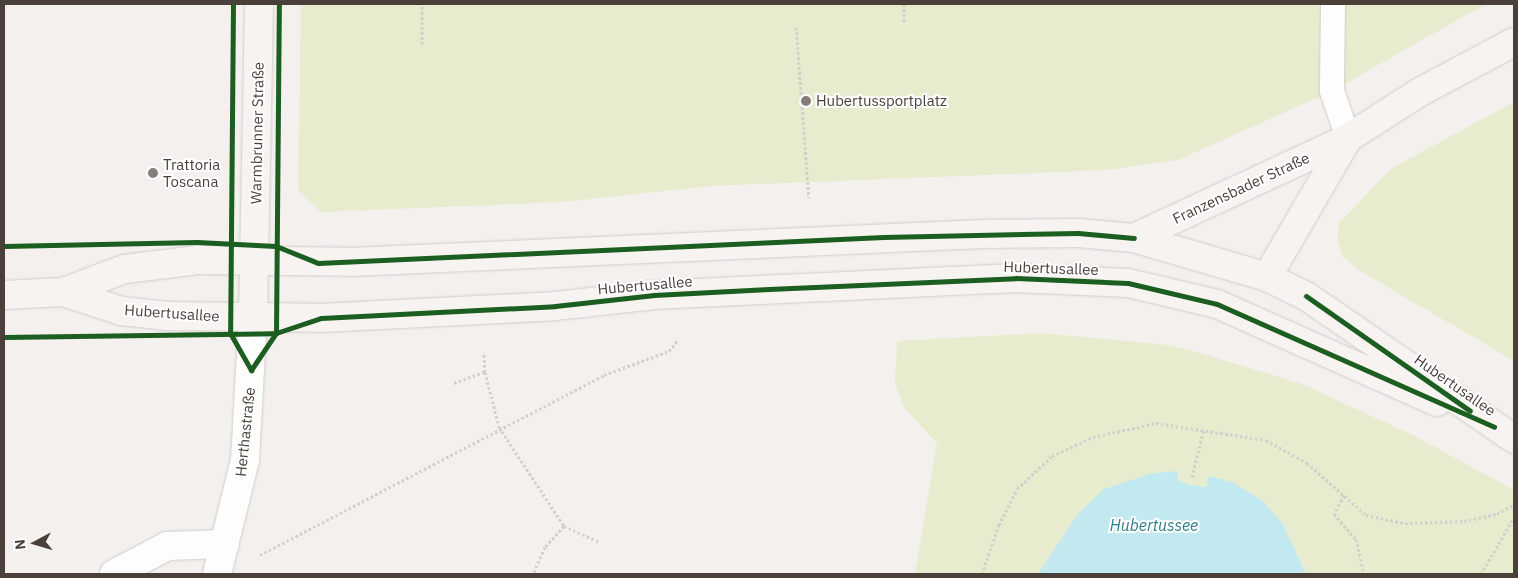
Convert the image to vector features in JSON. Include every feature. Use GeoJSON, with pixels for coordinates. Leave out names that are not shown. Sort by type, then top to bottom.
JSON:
{"type":"FeatureCollection","features":[{"type":"Feature","properties":{"kind":"main road","name":"Warmbrunner Straße"},"geometry":{"type":"LineString","coordinates":[[254,262],[259,4]]}},
{"type":"Feature","properties":{"kind":"main road","name":"Franzensbader Straße"},"geometry":{"type":"LineString","coordinates":[[1134,238],[1348,138],[1420,92],[1514,42]]}},
{"type":"Feature","properties":{"kind":"main road","name":"Franzensbader Straße"},"geometry":{"type":"LineString","coordinates":[[1267,277],[1348,138]]}},
{"type":"Feature","properties":{"kind":"main road","name":"Hubertusallee"},"geometry":{"type":"LineString","coordinates":[[4,294],[63,292],[124,269],[198,260],[351,262],[956,235],[1078,233],[1134,238],[1267,277],[1306,296],[1504,433]]}},
{"type":"Feature","properties":{"kind":"main road"},"geometry":{"type":"LineString","coordinates":[[253,318],[254,262]]}},
{"type":"Feature","properties":{"kind":"main road"},"geometry":{"type":"LineString","coordinates":[[1217,304],[1267,277]]}},
{"type":"Feature","properties":{"kind":"main road","name":"Hubertusallee"},"geometry":{"type":"LineString","coordinates":[[63,292],[122,311],[168,316],[330,318],[555,306],[654,295],[1016,278],[1128,284],[1217,304],[1504,433]]}},
{"type":"Feature","properties":{"kind":"street","name":"Herthastraße"},"geometry":{"type":"LineString","coordinates":[[217,574],[245,460],[253,318]]}},
{"type":"Feature","properties":{"kind":"street"},"geometry":{"type":"LineString","coordinates":[[114,574],[168,546],[225,544]]}},
{"type":"Feature","properties":{"kind":"lane"},"geometry":{"type":"LineString","coordinates":[[1332,4],[1332,91],[1348,138]]}},
{"type":"Feature","properties":{"kind":"path"},"geometry":{"type":"LineString","coordinates":[[422,4],[422,44]]}},
{"type":"Feature","properties":{"kind":"path"},"geometry":{"type":"LineString","coordinates":[[904,4],[904,23]]}},
{"type":"Feature","properties":{"kind":"path"},"geometry":{"type":"LineString","coordinates":[[796,27],[809,198]]}},
{"type":"Feature","properties":{"kind":"path"},"geometry":{"type":"LineString","coordinates":[[259,555],[499,427],[604,375],[669,352],[678,340]]}},
{"type":"Feature","properties":{"kind":"path"},"geometry":{"type":"LineString","coordinates":[[484,352],[485,372],[499,427],[564,526],[600,542]]}},
{"type":"Feature","properties":{"kind":"path"},"geometry":{"type":"LineString","coordinates":[[454,383],[485,372]]}},
{"type":"Feature","properties":{"kind":"path"},"geometry":{"type":"LineString","coordinates":[[982,574],[999,525],[1016,489],[1052,456],[1093,437],[1156,423],[1204,428],[1266,440],[1307,464],[1366,515],[1405,523],[1464,521],[1497,514],[1514,504]]}},
{"type":"Feature","properties":{"kind":"path"},"geometry":{"type":"LineString","coordinates":[[1192,477],[1204,428]]}},
{"type":"Feature","properties":{"kind":"path"},"geometry":{"type":"LineString","coordinates":[[1344,496],[1334,514],[1356,539],[1364,574]]}},
{"type":"Feature","properties":{"kind":"path"},"geometry":{"type":"LineString","coordinates":[[1481,574],[1514,517]]}},
{"type":"Feature","properties":{"kind":"path"},"geometry":{"type":"LineString","coordinates":[[533,574],[545,547],[564,526]]}},
{"type":"Feature","properties":{"kind":"green space","name":"Hubertussportplatz"},"geometry":{"type":"Polygon","coordinates":[[[301,4],[1486,4],[1332,91],[1178,160],[1108,170],[711,186],[564,202],[321,212],[298,190],[301,4]]]}},
{"type":"Feature","properties":{"kind":"green space"},"geometry":{"type":"Polygon","coordinates":[[[1514,102],[1514,361],[1362,272],[1343,257],[1337,240],[1339,223],[1392,168],[1514,102]]]}},
{"type":"Feature","properties":{"kind":"green space"},"geometry":{"type":"Polygon","coordinates":[[[1042,333],[1168,345],[1197,352],[1302,384],[1413,435],[1514,490],[1514,574],[1306,574],[1283,524],[1209,476],[1206,487],[1190,485],[1177,480],[1177,471],[1078,514],[1038,574],[915,574],[937,443],[904,408],[895,383],[897,341],[1042,333]]]}},
{"type":"Feature","properties":{"kind":"water","name":"Hubertussee"},"geometry":{"type":"Polygon","coordinates":[[[1177,471],[1178,480],[1190,485],[1206,487],[1209,476],[1232,482],[1263,501],[1283,524],[1306,574],[1038,574],[1078,514],[1104,489],[1153,473],[1177,471]]]}},
{"type":"Feature","properties":{"kind":"cycle path"},"geometry":{"type":"LineString","coordinates":[[233,4],[230,333],[251,370],[276,333],[279,4]]}},
{"type":"Feature","properties":{"kind":"cycle path"},"geometry":{"type":"LineString","coordinates":[[4,246],[197,242],[276,246],[318,263],[883,237],[1078,233],[1134,238]]}},
{"type":"Feature","properties":{"kind":"cycle path"},"geometry":{"type":"LineString","coordinates":[[4,337],[276,333],[321,318],[555,306],[654,295],[769,289],[1016,278],[1128,283],[1217,304],[1494,427]]}},
{"type":"Feature","properties":{"kind":"cycle path"},"geometry":{"type":"LineString","coordinates":[[1306,296],[1470,411]]}},
{"type":"Feature","properties":{"kind":"place","name":"Hubertussportplatz"},"geometry":{"type":"Point","coordinates":[806,101]}},
{"type":"Feature","properties":{"kind":"place","name":"Trattoria Toscana"},"geometry":{"type":"Point","coordinates":[153,173]}}]}
